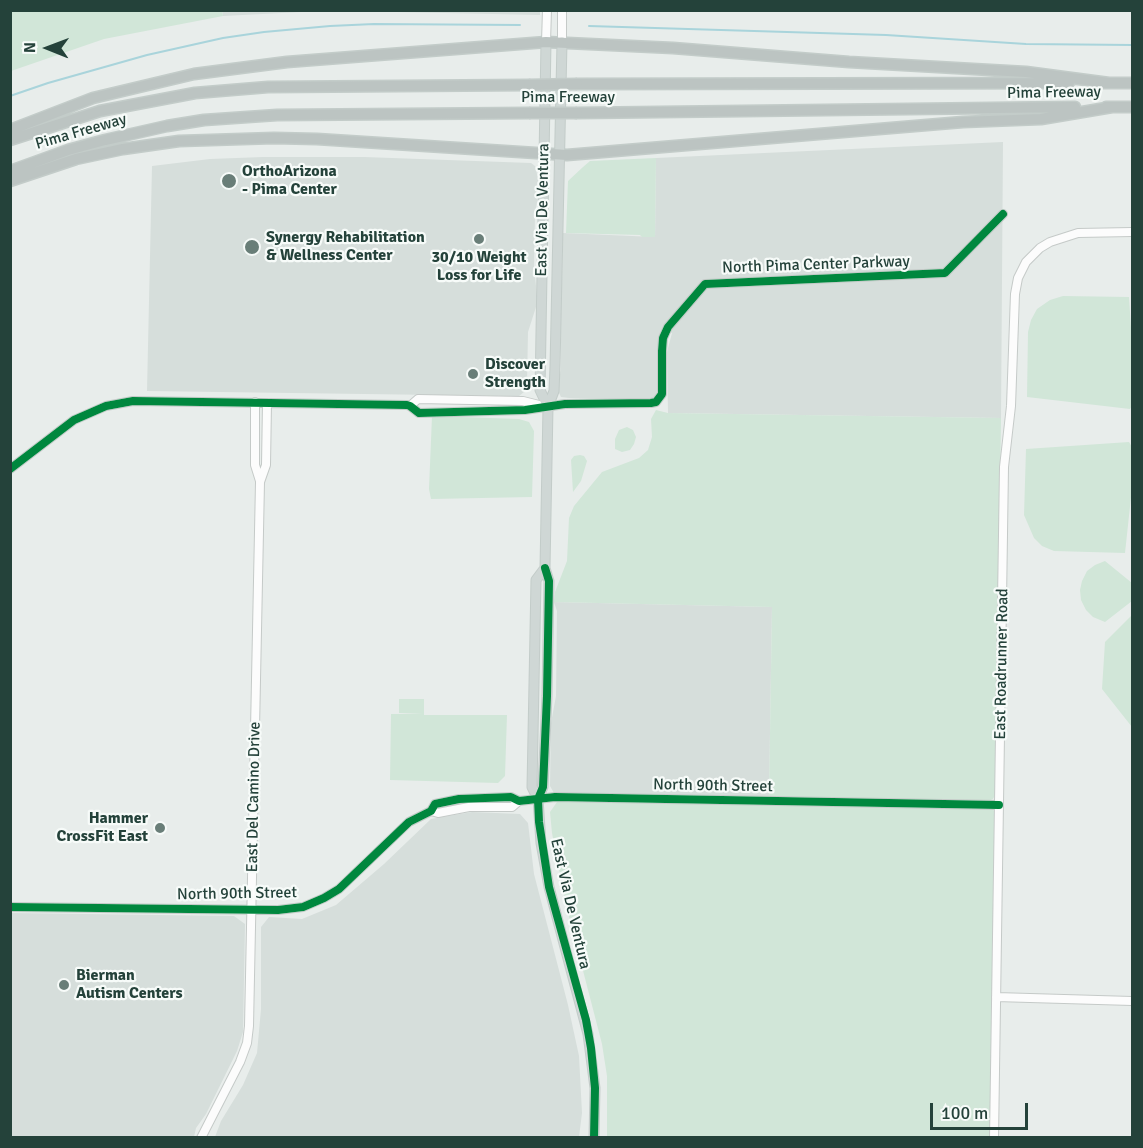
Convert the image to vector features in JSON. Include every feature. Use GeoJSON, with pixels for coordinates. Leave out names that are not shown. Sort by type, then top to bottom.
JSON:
{"type":"FeatureCollection","features":[{"type":"Feature","properties":{"kind":"highway"},"geometry":{"type":"LineString","coordinates":[[10,130],[101,96],[206,72],[287,62],[546,42],[673,48],[879,64],[1026,72],[1109,82]]}},
{"type":"Feature","properties":{"kind":"highway","name":"Pima Freeway"},"geometry":{"type":"LineString","coordinates":[[10,140],[100,111],[195,93],[268,87],[1132,83]]}},
{"type":"Feature","properties":{"kind":"highway"},"geometry":{"type":"LineString","coordinates":[[10,181],[75,159],[179,141],[317,139],[559,154],[963,122],[1041,119],[1112,107]]}},
{"type":"Feature","properties":{"kind":"highway","name":"Pima Freeway"},"geometry":{"type":"LineString","coordinates":[[10,171],[68,150],[167,126],[204,120],[288,115],[1132,107]]}},
{"type":"Feature","properties":{"kind":"main road","name":"East Via De Ventura"},"geometry":{"type":"LineString","coordinates":[[546,42],[540,390],[548,407]]}},
{"type":"Feature","properties":{"kind":"main road","name":"East Via De Ventura"},"geometry":{"type":"LineString","coordinates":[[562,42],[555,367],[554,391],[548,407],[545,568],[549,581],[546,696],[543,787],[538,799],[545,867],[586,1020],[591,1048],[595,1088],[594,1137]]}},
{"type":"Feature","properties":{"kind":"street","name":"East Via De Ventura"},"geometry":{"type":"LineString","coordinates":[[546,42],[547,10]]}},
{"type":"Feature","properties":{"kind":"street","name":"East Via De Ventura"},"geometry":{"type":"LineString","coordinates":[[562,10],[562,42]]}},
{"type":"Feature","properties":{"kind":"street","name":"North Pima Center Parkway"},"geometry":{"type":"LineString","coordinates":[[10,469],[61,429],[92,411],[106,406],[146,400],[410,406],[419,412],[525,410],[565,404],[656,402],[662,394],[663,338],[668,327],[705,284],[945,273],[1003,214]]}},
{"type":"Feature","properties":{"kind":"street","name":"East Roadrunner Road"},"geometry":{"type":"LineString","coordinates":[[994,1137],[1004,467],[1011,406],[1015,294],[1022,270],[1040,248],[1059,237],[1085,232],[1132,232]]}},
{"type":"Feature","properties":{"kind":"street","name":"North Pima Center Parkway"},"geometry":{"type":"LineString","coordinates":[[410,406],[418,399],[523,401],[548,407]]}},
{"type":"Feature","properties":{"kind":"street","name":"East Del Camino Drive"},"geometry":{"type":"LineString","coordinates":[[201,1137],[240,1062],[249,1026],[260,482],[266,465],[261,403]]}},
{"type":"Feature","properties":{"kind":"street","name":"North 90th Street"},"geometry":{"type":"LineString","coordinates":[[10,907],[289,909],[303,907],[339,889],[409,822],[431,811],[438,813],[470,807],[512,807],[519,801],[555,797],[999,805]]}},
{"type":"Feature","properties":{"kind":"street"},"geometry":{"type":"LineString","coordinates":[[996,997],[1132,1001]]}},
{"type":"Feature","properties":{"kind":"shaded area"},"geometry":{"type":"Polygon","coordinates":[[[349,10],[540,10],[540,15],[349,11],[349,10]]]}},
{"type":"Feature","properties":{"kind":"shaded area"},"geometry":{"type":"Polygon","coordinates":[[[222,11],[321,11],[223,16],[222,11]]]}},
{"type":"Feature","properties":{"kind":"shaded area"},"geometry":{"type":"Polygon","coordinates":[[[1003,142],[1001,418],[668,413],[667,352],[672,333],[661,330],[657,351],[658,395],[653,400],[561,397],[558,384],[561,369],[559,312],[563,233],[655,237],[656,158],[1003,142]]]}},
{"type":"Feature","properties":{"kind":"shaded area"},"geometry":{"type":"Polygon","coordinates":[[[364,157],[531,163],[535,166],[539,192],[535,213],[534,266],[537,296],[528,332],[527,384],[524,392],[519,396],[509,396],[147,391],[152,166],[210,159],[364,157]]]}},
{"type":"Feature","properties":{"kind":"shaded area"},"geometry":{"type":"Polygon","coordinates":[[[554,602],[772,607],[769,797],[554,793],[550,786],[551,723],[556,696],[557,611],[554,602]]]}},
{"type":"Feature","properties":{"kind":"shaded area"},"geometry":{"type":"Polygon","coordinates":[[[472,812],[520,814],[528,823],[534,874],[579,1056],[582,1113],[579,1137],[215,1137],[257,1053],[261,1009],[261,927],[269,917],[302,919],[336,905],[384,864],[431,819],[472,812]]]}},
{"type":"Feature","properties":{"kind":"shaded area"},"geometry":{"type":"Polygon","coordinates":[[[11,913],[234,916],[245,924],[243,1032],[237,1051],[206,1114],[196,1128],[194,1137],[11,1137],[11,913]]]}},
{"type":"Feature","properties":{"kind":"green space"},"geometry":{"type":"Polygon","coordinates":[[[11,11],[222,11],[223,16],[104,39],[11,71],[11,11]]]}},
{"type":"Feature","properties":{"kind":"green space"},"geometry":{"type":"Polygon","coordinates":[[[656,158],[655,237],[566,233],[568,181],[590,161],[656,158]]]}},
{"type":"Feature","properties":{"kind":"green space"},"geometry":{"type":"Polygon","coordinates":[[[1063,296],[1129,297],[1132,343],[1132,406],[1130,409],[1027,397],[1028,332],[1031,320],[1037,309],[1050,300],[1063,296]]]}},
{"type":"Feature","properties":{"kind":"green space"},"geometry":{"type":"Polygon","coordinates":[[[656,410],[668,413],[1001,418],[996,793],[993,799],[988,801],[769,797],[772,607],[554,602],[555,592],[567,561],[569,518],[574,506],[602,472],[639,458],[648,450],[652,437],[651,419],[656,410]]]}},
{"type":"Feature","properties":{"kind":"green space"},"geometry":{"type":"Polygon","coordinates":[[[432,416],[519,419],[529,422],[534,431],[532,497],[431,499],[429,489],[432,416]]]}},
{"type":"Feature","properties":{"kind":"green space"},"geometry":{"type":"Polygon","coordinates":[[[627,427],[633,430],[636,437],[630,450],[622,452],[615,449],[615,439],[619,430],[627,427]]]}},
{"type":"Feature","properties":{"kind":"green space"},"geometry":{"type":"Polygon","coordinates":[[[1129,442],[1132,447],[1132,488],[1125,553],[1054,551],[1042,546],[1034,538],[1024,515],[1026,449],[1129,442]]]}},
{"type":"Feature","properties":{"kind":"green space"},"geometry":{"type":"Polygon","coordinates":[[[574,456],[584,456],[587,461],[581,481],[573,492],[571,460],[574,456]]]}},
{"type":"Feature","properties":{"kind":"green space"},"geometry":{"type":"Polygon","coordinates":[[[1105,561],[1132,583],[1132,601],[1105,622],[1093,617],[1086,610],[1081,600],[1080,590],[1087,571],[1105,561]]]}},
{"type":"Feature","properties":{"kind":"green space"},"geometry":{"type":"Polygon","coordinates":[[[1132,615],[1132,727],[1102,689],[1105,642],[1132,615]]]}},
{"type":"Feature","properties":{"kind":"green space"},"geometry":{"type":"Polygon","coordinates":[[[399,699],[424,699],[424,715],[507,715],[505,776],[498,783],[390,780],[391,714],[423,714],[399,713],[399,699]]]}},
{"type":"Feature","properties":{"kind":"green space"},"geometry":{"type":"Polygon","coordinates":[[[557,802],[993,809],[995,813],[991,1137],[607,1137],[607,1076],[602,1044],[565,901],[552,833],[550,812],[557,802]]]}},
{"type":"Feature","properties":{"kind":"waterway"},"geometry":{"type":"LineString","coordinates":[[10,96],[147,55],[223,38],[264,32],[374,24],[520,25]]}},
{"type":"Feature","properties":{"kind":"waterway"},"geometry":{"type":"LineString","coordinates":[[589,26],[886,35],[1026,44],[1132,45]]}},
{"type":"Feature","properties":{"kind":"cycle path"},"geometry":{"type":"LineString","coordinates":[[10,469],[74,420],[106,406],[133,401],[407,405],[419,413],[525,410],[565,404],[656,402],[662,394],[663,338],[668,327],[705,284],[945,273],[1003,214]]}},
{"type":"Feature","properties":{"kind":"cycle path"},"geometry":{"type":"LineString","coordinates":[[545,568],[549,581],[547,696],[543,787],[538,799],[539,822],[549,887],[586,1020],[591,1048],[595,1088],[594,1138]]}},
{"type":"Feature","properties":{"kind":"cycle path"},"geometry":{"type":"LineString","coordinates":[[10,907],[278,910],[303,907],[339,889],[409,822],[431,811],[435,804],[459,799],[511,797],[519,801],[555,797],[999,805]]}},
{"type":"Feature","properties":{"kind":"place","name":"OrthoArizona - Pima Center"},"geometry":{"type":"Point","coordinates":[229,181]}},
{"type":"Feature","properties":{"kind":"place","name":"30/10 Weight Loss for Life"},"geometry":{"type":"Point","coordinates":[479,239]}},
{"type":"Feature","properties":{"kind":"place","name":"Synergy Rehabilitation & Wellness Center"},"geometry":{"type":"Point","coordinates":[252,247]}},
{"type":"Feature","properties":{"kind":"place","name":"Discover Strength"},"geometry":{"type":"Point","coordinates":[473,374]}},
{"type":"Feature","properties":{"kind":"place","name":"Hammer CrossFit East"},"geometry":{"type":"Point","coordinates":[160,828]}},
{"type":"Feature","properties":{"kind":"place","name":"Bierman Autism Centers"},"geometry":{"type":"Point","coordinates":[64,985]}}]}
